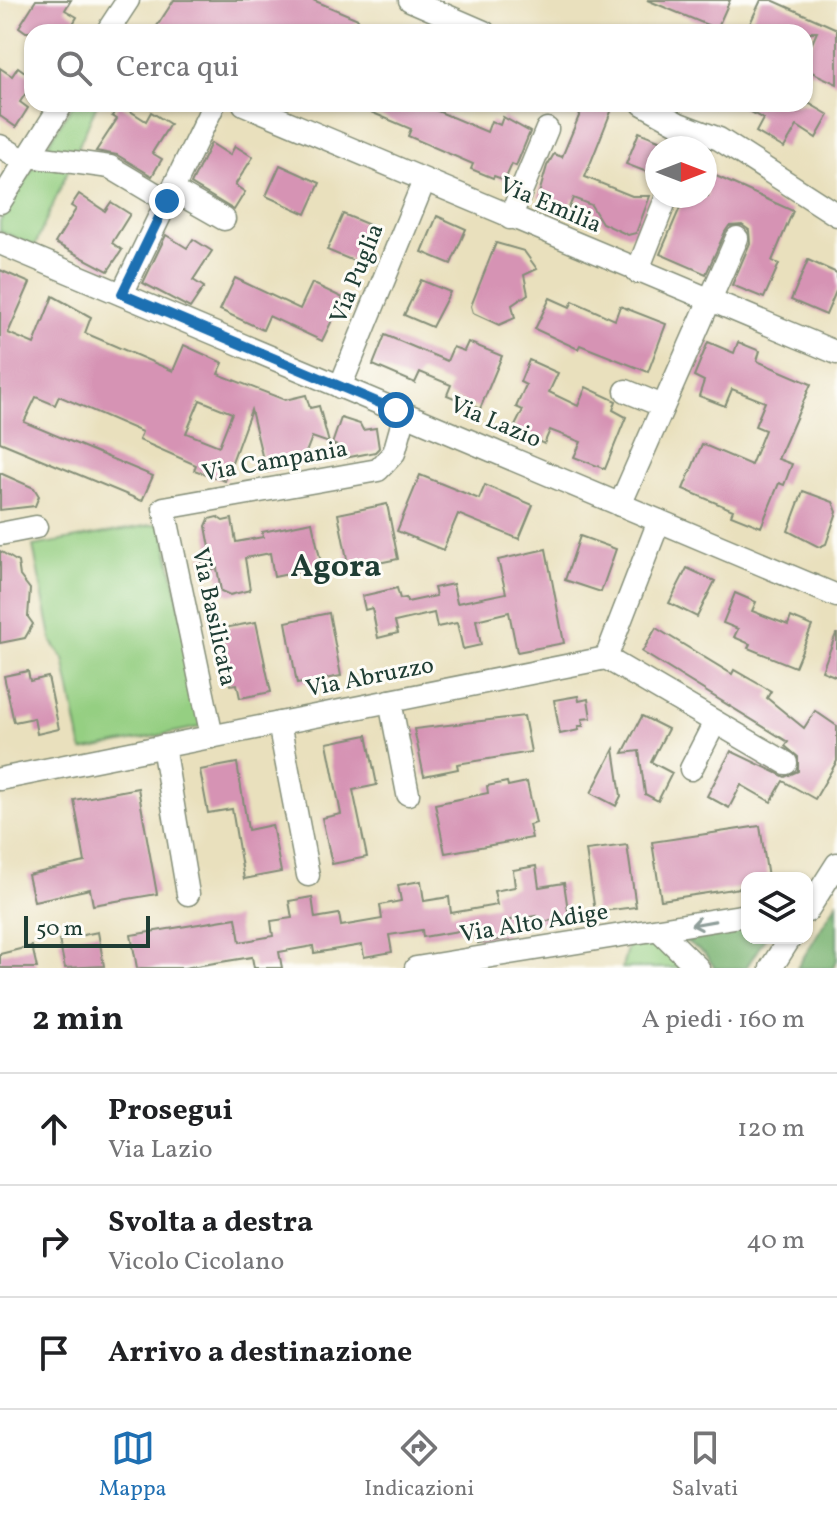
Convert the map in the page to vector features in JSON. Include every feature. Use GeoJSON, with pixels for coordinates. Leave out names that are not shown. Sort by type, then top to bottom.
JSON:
{"type":"FeatureCollection","features":[{"type":"Feature","properties":{"kind":"street"},"geometry":{"type":"LineString","coordinates":[[112,24],[128,0]]}},
{"type":"Feature","properties":{"kind":"street"},"geometry":{"type":"LineString","coordinates":[[410,0],[466,24]]}},
{"type":"Feature","properties":{"kind":"street"},"geometry":{"type":"LineString","coordinates":[[0,202],[57,112]]}},
{"type":"Feature","properties":{"kind":"street"},"geometry":{"type":"LineString","coordinates":[[122,294],[210,112]]}},
{"type":"Feature","properties":{"kind":"street","name":"Via Emilia"},"geometry":{"type":"LineString","coordinates":[[263,112],[637,272],[837,353]]}},
{"type":"Feature","properties":{"kind":"street"},"geometry":{"type":"LineString","coordinates":[[657,112],[719,139],[837,215]]}},
{"type":"Feature","properties":{"kind":"street"},"geometry":{"type":"LineString","coordinates":[[510,218],[547,129]]}},
{"type":"Feature","properties":{"kind":"street"},"geometry":{"type":"LineString","coordinates":[[0,146],[27,159],[110,167],[224,219]]}},
{"type":"Feature","properties":{"kind":"street","name":"Via Puglia"},"geometry":{"type":"LineString","coordinates":[[340,387],[424,181]]}},
{"type":"Feature","properties":{"kind":"street"},"geometry":{"type":"LineString","coordinates":[[637,272],[662,208]]}},
{"type":"Feature","properties":{"kind":"street"},"geometry":{"type":"LineString","coordinates":[[620,505],[737,238]]}},
{"type":"Feature","properties":{"kind":"street","name":"Via Lazio"},"geometry":{"type":"LineString","coordinates":[[0,243],[837,596]]}},
{"type":"Feature","properties":{"kind":"street"},"geometry":{"type":"LineString","coordinates":[[626,391],[663,406]]}},
{"type":"Feature","properties":{"kind":"street","name":"Via Campania"},"geometry":{"type":"LineString","coordinates":[[164,508],[378,470],[394,453],[405,414]]}},
{"type":"Feature","properties":{"kind":"street","name":"Via Basilicata"},"geometry":{"type":"LineString","coordinates":[[164,508],[212,737]]}},
{"type":"Feature","properties":{"kind":"street"},"geometry":{"type":"LineString","coordinates":[[659,521],[606,658],[786,763]]}},
{"type":"Feature","properties":{"kind":"street"},"geometry":{"type":"LineString","coordinates":[[0,534],[36,527]]}},
{"type":"Feature","properties":{"kind":"street","name":"Via Abruzzo"},"geometry":{"type":"LineString","coordinates":[[0,779],[606,658]]}},
{"type":"Feature","properties":{"kind":"street"},"geometry":{"type":"LineString","coordinates":[[390,701],[408,794]]}},
{"type":"Feature","properties":{"kind":"street"},"geometry":{"type":"LineString","coordinates":[[691,769],[715,722]]}},
{"type":"Feature","properties":{"kind":"street"},"geometry":{"type":"LineString","coordinates":[[279,723],[308,875]]}},
{"type":"Feature","properties":{"kind":"street"},"geometry":{"type":"LineString","coordinates":[[163,746],[188,894]]}},
{"type":"Feature","properties":{"kind":"street"},"geometry":{"type":"LineString","coordinates":[[813,900],[837,864]]}},
{"type":"Feature","properties":{"kind":"street","name":"Via Alto Adige"},"geometry":{"type":"LineString","coordinates":[[416,968],[741,916]]}},
{"type":"Feature","properties":{"kind":"street"},"geometry":{"type":"LineString","coordinates":[[659,930],[698,968]]}},
{"type":"Feature","properties":{"kind":"street"},"geometry":{"type":"LineString","coordinates":[[771,968],[786,944]]}},
{"type":"Feature","properties":{"kind":"street"},"geometry":{"type":"LineString","coordinates":[[539,968],[552,947]]}},
{"type":"Feature","properties":{"kind":"green space"},"geometry":{"type":"Polygon","coordinates":[[[68,112],[94,112],[35,246],[0,231],[0,221],[68,112]]]}},
{"type":"Feature","properties":{"kind":"green space"},"geometry":{"type":"Polygon","coordinates":[[[162,523],[205,726],[82,751],[64,659],[52,642],[33,546],[162,523]]]}},
{"type":"Feature","properties":{"kind":"green space"},"geometry":{"type":"Polygon","coordinates":[[[837,902],[837,960],[833,968],[797,968],[837,902]]]}},
{"type":"Feature","properties":{"kind":"green space"},"geometry":{"type":"Polygon","coordinates":[[[741,928],[741,944],[761,944],[746,968],[715,968],[704,953],[677,936],[741,928]]]}},
{"type":"Feature","properties":{"kind":"green space"},"geometry":{"type":"Polygon","coordinates":[[[654,943],[686,968],[622,968],[628,944],[654,943]]]}},
{"type":"Feature","properties":{"kind":"building"},"geometry":{"type":"Polygon","coordinates":[[[36,0],[71,0],[65,10],[77,17],[73,24],[24,24],[24,31],[19,27],[36,0]]]}},
{"type":"Feature","properties":{"kind":"building"},"geometry":{"type":"Polygon","coordinates":[[[174,0],[313,0],[358,19],[356,24],[158,24],[174,0]]]}},
{"type":"Feature","properties":{"kind":"building"},"geometry":{"type":"Polygon","coordinates":[[[647,0],[730,0],[719,24],[705,24],[647,0]]]}},
{"type":"Feature","properties":{"kind":"building"},"geometry":{"type":"Polygon","coordinates":[[[761,0],[772,0],[837,29],[837,84],[813,73],[813,41],[817,32],[813,32],[813,24],[750,24],[761,0]]]}},
{"type":"Feature","properties":{"kind":"building"},"geometry":{"type":"Polygon","coordinates":[[[18,67],[24,71],[24,96],[20,102],[25,112],[16,127],[0,116],[0,68],[12,76],[18,67]]]}},
{"type":"Feature","properties":{"kind":"building"},"geometry":{"type":"Polygon","coordinates":[[[813,106],[829,115],[816,138],[797,126],[784,148],[756,132],[763,119],[751,112],[813,112],[813,106]]]}},
{"type":"Feature","properties":{"kind":"building"},"geometry":{"type":"Polygon","coordinates":[[[114,112],[132,112],[146,121],[151,112],[170,124],[152,153],[162,159],[152,176],[117,155],[96,151],[117,119],[112,116],[114,112]]]}},
{"type":"Feature","properties":{"kind":"building"},"geometry":{"type":"Polygon","coordinates":[[[371,112],[440,112],[487,132],[491,121],[500,125],[503,117],[530,132],[516,166],[512,164],[505,180],[471,169],[473,164],[408,136],[411,129],[371,112]]]}},
{"type":"Feature","properties":{"kind":"building"},"geometry":{"type":"Polygon","coordinates":[[[581,112],[611,112],[585,177],[632,196],[645,196],[645,208],[636,233],[628,235],[602,223],[591,205],[573,198],[568,210],[538,197],[554,154],[562,157],[581,112]]]}},
{"type":"Feature","properties":{"kind":"building"},"geometry":{"type":"Polygon","coordinates":[[[639,132],[649,136],[645,136],[645,171],[626,164],[639,132]]]}},
{"type":"Feature","properties":{"kind":"building"},"geometry":{"type":"Polygon","coordinates":[[[211,143],[230,155],[235,146],[253,157],[235,185],[245,192],[234,210],[191,184],[211,143]]]}},
{"type":"Feature","properties":{"kind":"building"},"geometry":{"type":"Polygon","coordinates":[[[280,165],[320,183],[306,214],[266,196],[280,165]]]}},
{"type":"Feature","properties":{"kind":"building"},"geometry":{"type":"Polygon","coordinates":[[[717,176],[793,211],[772,261],[779,264],[764,298],[732,285],[750,243],[749,230],[742,225],[729,226],[706,274],[660,254],[680,208],[717,208],[717,176]]]}},
{"type":"Feature","properties":{"kind":"building"},"geometry":{"type":"Polygon","coordinates":[[[79,194],[105,211],[111,202],[130,214],[112,243],[122,250],[108,271],[55,243],[76,209],[71,206],[79,194]]]}},
{"type":"Feature","properties":{"kind":"building"},"geometry":{"type":"Polygon","coordinates":[[[343,214],[372,226],[356,262],[327,250],[343,214]]]}},
{"type":"Feature","properties":{"kind":"building"},"geometry":{"type":"Polygon","coordinates":[[[437,216],[466,229],[451,264],[422,252],[437,216]]]}},
{"type":"Feature","properties":{"kind":"building"},"geometry":{"type":"Polygon","coordinates":[[[166,235],[187,248],[193,239],[212,251],[193,280],[204,287],[190,308],[143,283],[166,235]]]}},
{"type":"Feature","properties":{"kind":"building"},"geometry":{"type":"Polygon","coordinates":[[[496,243],[524,251],[537,269],[524,275],[528,294],[512,305],[515,318],[499,325],[473,313],[471,306],[496,243]]]}},
{"type":"Feature","properties":{"kind":"building"},"geometry":{"type":"Polygon","coordinates":[[[808,260],[837,273],[837,289],[826,315],[791,300],[808,260]]]}},
{"type":"Feature","properties":{"kind":"building"},"geometry":{"type":"Polygon","coordinates":[[[0,270],[30,283],[8,333],[34,344],[53,296],[91,317],[85,333],[173,371],[184,345],[223,363],[218,374],[285,400],[306,395],[310,408],[319,406],[329,443],[312,437],[302,463],[266,472],[251,410],[225,481],[194,470],[196,465],[139,440],[142,432],[59,396],[55,405],[36,397],[24,422],[153,476],[142,501],[0,442],[0,270]],[[200,400],[186,433],[219,446],[232,413],[200,400]]]}},
{"type":"Feature","properties":{"kind":"building"},"geometry":{"type":"Polygon","coordinates":[[[235,278],[300,309],[312,283],[343,298],[322,341],[269,316],[263,330],[220,310],[235,278]]]}},
{"type":"Feature","properties":{"kind":"building"},"geometry":{"type":"Polygon","coordinates":[[[421,280],[450,292],[432,327],[404,315],[421,280]]]}},
{"type":"Feature","properties":{"kind":"building"},"geometry":{"type":"Polygon","coordinates":[[[550,298],[570,307],[573,301],[615,320],[620,306],[666,324],[648,372],[580,345],[578,349],[535,329],[550,298]]]}},
{"type":"Feature","properties":{"kind":"building"},"geometry":{"type":"Polygon","coordinates":[[[385,335],[447,361],[453,347],[464,351],[468,342],[502,356],[480,409],[447,395],[451,385],[420,372],[415,383],[373,365],[385,335]]]}},
{"type":"Feature","properties":{"kind":"building"},"geometry":{"type":"Polygon","coordinates":[[[708,342],[734,353],[738,342],[760,351],[757,361],[811,384],[778,459],[792,464],[784,485],[779,483],[761,527],[731,515],[733,510],[683,489],[702,444],[751,465],[765,430],[755,426],[765,402],[732,389],[725,406],[699,396],[704,381],[694,376],[708,342]]]}},
{"type":"Feature","properties":{"kind":"building"},"geometry":{"type":"Polygon","coordinates":[[[529,360],[558,373],[549,392],[578,406],[586,387],[616,401],[613,410],[626,417],[605,469],[574,457],[581,442],[550,430],[544,444],[513,430],[523,410],[516,407],[526,385],[520,382],[529,360]]]}},
{"type":"Feature","properties":{"kind":"building"},"geometry":{"type":"Polygon","coordinates":[[[341,418],[360,424],[363,430],[376,428],[379,448],[375,452],[345,458],[344,448],[332,444],[341,418]]]}},
{"type":"Feature","properties":{"kind":"building"},"geometry":{"type":"Polygon","coordinates":[[[0,473],[34,488],[39,496],[35,506],[0,510],[0,473]]]}},
{"type":"Feature","properties":{"kind":"building"},"geometry":{"type":"Polygon","coordinates":[[[420,475],[479,499],[485,485],[533,505],[519,539],[458,514],[443,550],[397,531],[420,475]]]}},
{"type":"Feature","properties":{"kind":"building"},"geometry":{"type":"Polygon","coordinates":[[[803,491],[833,502],[837,512],[826,544],[819,547],[788,531],[803,491]]]}},
{"type":"Feature","properties":{"kind":"building"},"geometry":{"type":"Polygon","coordinates":[[[387,504],[398,559],[349,569],[338,514],[387,504]]]}},
{"type":"Feature","properties":{"kind":"building"},"geometry":{"type":"Polygon","coordinates":[[[217,517],[223,521],[232,519],[236,542],[263,537],[262,532],[312,522],[322,567],[274,577],[270,553],[245,558],[250,590],[230,595],[221,591],[217,568],[204,571],[201,556],[211,553],[206,526],[209,519],[217,517]]]}},
{"type":"Feature","properties":{"kind":"building"},"geometry":{"type":"Polygon","coordinates":[[[580,536],[616,549],[601,592],[565,580],[580,536]]]}},
{"type":"Feature","properties":{"kind":"building"},"geometry":{"type":"Polygon","coordinates":[[[546,549],[564,643],[517,652],[509,612],[476,620],[481,645],[463,649],[457,623],[437,627],[434,613],[395,622],[398,633],[378,638],[372,608],[365,610],[362,596],[397,588],[400,599],[406,598],[407,602],[436,596],[434,588],[453,584],[457,603],[506,593],[498,560],[546,549]]]}},
{"type":"Feature","properties":{"kind":"building"},"geometry":{"type":"Polygon","coordinates":[[[0,551],[18,562],[20,576],[30,589],[28,617],[33,624],[25,638],[0,643],[0,551]]]}},
{"type":"Feature","properties":{"kind":"building"},"geometry":{"type":"Polygon","coordinates":[[[687,568],[715,581],[697,617],[669,603],[687,568]]]}},
{"type":"Feature","properties":{"kind":"building"},"geometry":{"type":"Polygon","coordinates":[[[735,593],[756,602],[752,611],[788,625],[791,617],[812,626],[795,667],[748,648],[750,644],[734,637],[738,629],[723,623],[735,593]]]}},
{"type":"Feature","properties":{"kind":"building"},"geometry":{"type":"Polygon","coordinates":[[[329,613],[341,676],[297,684],[286,622],[329,613]]]}},
{"type":"Feature","properties":{"kind":"building"},"geometry":{"type":"Polygon","coordinates":[[[256,622],[271,692],[240,698],[237,684],[230,685],[221,641],[226,640],[224,628],[256,622]]]}},
{"type":"Feature","properties":{"kind":"building"},"geometry":{"type":"Polygon","coordinates":[[[656,628],[732,674],[734,670],[771,691],[767,698],[804,728],[815,711],[837,726],[837,761],[815,799],[783,781],[771,802],[741,785],[729,808],[707,796],[731,751],[785,777],[798,771],[798,757],[785,746],[788,742],[642,652],[656,628]]]}},
{"type":"Feature","properties":{"kind":"building"},"geometry":{"type":"Polygon","coordinates":[[[837,634],[837,677],[822,671],[837,634]]]}},
{"type":"Feature","properties":{"kind":"building"},"geometry":{"type":"Polygon","coordinates":[[[28,671],[30,681],[48,677],[59,729],[37,734],[34,718],[14,722],[4,676],[28,671]]]}},
{"type":"Feature","properties":{"kind":"building"},"geometry":{"type":"Polygon","coordinates":[[[578,696],[579,701],[588,699],[591,718],[582,719],[583,726],[578,726],[579,730],[560,734],[554,700],[578,696]]]}},
{"type":"Feature","properties":{"kind":"building"},"geometry":{"type":"Polygon","coordinates":[[[524,716],[531,752],[457,764],[458,769],[424,776],[414,729],[524,716]]]}},
{"type":"Feature","properties":{"kind":"building"},"geometry":{"type":"Polygon","coordinates":[[[642,716],[668,729],[651,762],[672,773],[658,801],[645,794],[639,751],[623,753],[642,716]]]}},
{"type":"Feature","properties":{"kind":"building"},"geometry":{"type":"Polygon","coordinates":[[[367,735],[377,785],[353,790],[367,857],[332,864],[322,818],[341,814],[327,743],[367,735]]]}},
{"type":"Feature","properties":{"kind":"building"},"geometry":{"type":"Polygon","coordinates":[[[614,749],[621,796],[616,806],[591,793],[614,749]]]}},
{"type":"Feature","properties":{"kind":"building"},"geometry":{"type":"Polygon","coordinates":[[[237,763],[248,830],[272,825],[281,872],[244,879],[232,809],[208,813],[200,770],[237,763]]]}},
{"type":"Feature","properties":{"kind":"building"},"geometry":{"type":"Polygon","coordinates":[[[507,782],[508,786],[527,782],[536,823],[529,825],[532,838],[445,853],[435,804],[488,793],[487,786],[507,782]]]}},
{"type":"Feature","properties":{"kind":"building"},"geometry":{"type":"Polygon","coordinates":[[[138,788],[157,894],[93,905],[90,889],[34,901],[28,875],[85,862],[74,800],[138,788]]]}},
{"type":"Feature","properties":{"kind":"building"},"geometry":{"type":"Polygon","coordinates":[[[760,826],[767,872],[741,872],[741,888],[661,900],[652,842],[760,826]]]}},
{"type":"Feature","properties":{"kind":"building"},"geometry":{"type":"Polygon","coordinates":[[[627,845],[636,907],[595,912],[586,850],[627,845]]]}},
{"type":"Feature","properties":{"kind":"building"},"geometry":{"type":"Polygon","coordinates":[[[536,866],[539,887],[564,883],[569,917],[537,923],[536,916],[504,921],[506,939],[478,943],[476,928],[423,937],[422,930],[389,935],[392,952],[364,957],[362,945],[314,953],[313,946],[279,952],[282,968],[254,968],[252,957],[184,968],[137,968],[131,935],[236,918],[240,942],[273,936],[271,921],[292,918],[289,901],[312,897],[315,918],[339,914],[341,926],[382,919],[380,905],[401,901],[398,885],[421,881],[424,901],[449,897],[451,913],[497,905],[494,891],[515,887],[513,870],[536,866]]]}},
{"type":"Feature","properties":{"kind":"building"},"geometry":{"type":"Polygon","coordinates":[[[98,932],[104,966],[65,968],[59,940],[98,932]]]}},
{"type":"Feature","properties":{"kind":"building"},"geometry":{"type":"Polygon","coordinates":[[[32,946],[37,968],[0,968],[0,954],[32,946]]]}},
{"type":"Feature","properties":{"kind":"district","name":"Agora"},"geometry":{"type":"Point","coordinates":[336,568]}},
{"type":"Feature","properties":{"kind":"route"},"geometry":{"type":"LineString","coordinates":[[167,201],[122,294],[396,410]]}}]}
